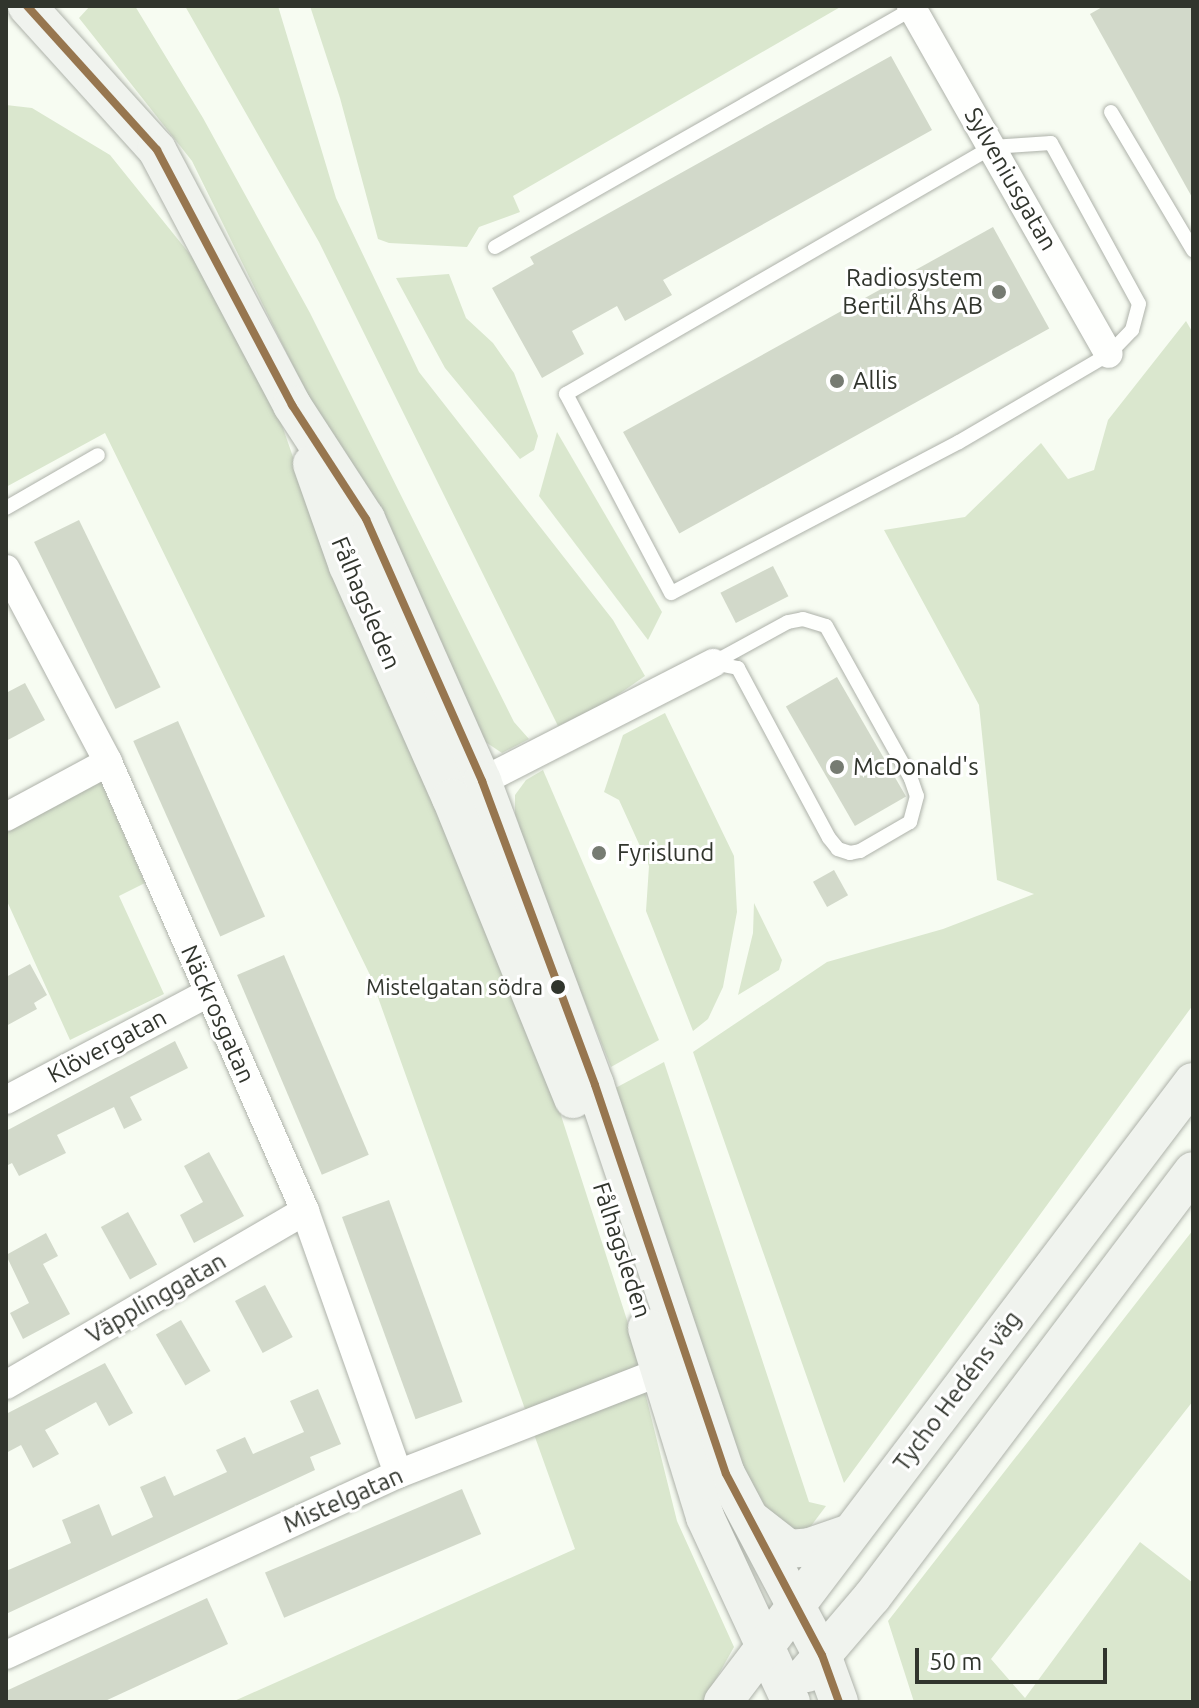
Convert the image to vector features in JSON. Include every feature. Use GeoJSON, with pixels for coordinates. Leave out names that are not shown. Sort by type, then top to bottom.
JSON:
{"type":"FeatureCollection","features":[{"type":"Feature","properties":{"kind":"street","name":"Fålhagsleden"},"geometry":{"type":"LineString","coordinates":[[27,6],[157,150],[292,405],[348,566],[466,790],[571,1094],[674,1368],[822,1655],[839,1702]]}},
{"type":"Feature","properties":{"kind":"street","name":"Sylveniusgatan"},"geometry":{"type":"LineString","coordinates":[[912,8],[1109,354]]}},
{"type":"Feature","properties":{"kind":"street","name":"Näckrosgatan"},"geometry":{"type":"LineString","coordinates":[[6,569],[108,762],[305,1211],[398,1474]]}},
{"type":"Feature","properties":{"kind":"street"},"geometry":{"type":"LineString","coordinates":[[466,790],[713,663]]}},
{"type":"Feature","properties":{"kind":"street"},"geometry":{"type":"LineString","coordinates":[[6,817],[108,762]]}},
{"type":"Feature","properties":{"kind":"street","name":"Klövergatan"},"geometry":{"type":"LineString","coordinates":[[6,1100],[208,993]]}},
{"type":"Feature","properties":{"kind":"street","name":"Tycho Hedéns väg"},"geometry":{"type":"LineString","coordinates":[[723,1702],[1193,1082]]}},
{"type":"Feature","properties":{"kind":"street"},"geometry":{"type":"LineString","coordinates":[[787,1699],[872,1597],[1193,1171]]}},
{"type":"Feature","properties":{"kind":"street","name":"Väpplinggatan"},"geometry":{"type":"LineString","coordinates":[[6,1385],[305,1211]]}},
{"type":"Feature","properties":{"kind":"street","name":"Fålhagsleden"},"geometry":{"type":"LineString","coordinates":[[674,1368],[705,1517],[765,1644],[787,1699]]}},
{"type":"Feature","properties":{"kind":"street","name":"Mistelgatan"},"geometry":{"type":"LineString","coordinates":[[6,1655],[398,1474],[674,1368]]}},
{"type":"Feature","properties":{"kind":"street"},"geometry":{"type":"LineString","coordinates":[[750,1518],[771,1539],[789,1549],[810,1547],[850,1533]]}},
{"type":"Feature","properties":{"kind":"lane"},"geometry":{"type":"LineString","coordinates":[[495,247],[912,8]]}},
{"type":"Feature","properties":{"kind":"lane"},"geometry":{"type":"LineString","coordinates":[[1111,112],[1193,250]]}},
{"type":"Feature","properties":{"kind":"lane"},"geometry":{"type":"LineString","coordinates":[[1051,143],[1139,304],[1132,330],[1109,354],[959,442],[671,593],[566,394],[992,147],[1051,143]]}},
{"type":"Feature","properties":{"kind":"lane"},"geometry":{"type":"LineString","coordinates":[[6,508],[98,455]]}},
{"type":"Feature","properties":{"kind":"lane"},"geometry":{"type":"LineString","coordinates":[[816,620],[826,626],[911,779],[917,796],[910,822],[860,851],[838,849],[738,668],[713,663],[788,622],[816,620]]}},
{"type":"Feature","properties":{"kind":"green space"},"geometry":{"type":"Polygon","coordinates":[[[90,6],[135,6],[203,118],[310,313],[514,722],[529,739],[502,753],[475,735],[192,161],[79,18],[90,6]]]}},
{"type":"Feature","properties":{"kind":"green space"},"geometry":{"type":"Polygon","coordinates":[[[185,6],[278,6],[336,198],[419,372],[613,620],[645,676],[606,703],[558,726],[319,242],[185,6]]]}},
{"type":"Feature","properties":{"kind":"green space"},"geometry":{"type":"Polygon","coordinates":[[[310,6],[842,6],[513,196],[520,212],[479,227],[467,247],[389,243],[378,239],[340,98],[310,6]]]}},
{"type":"Feature","properties":{"kind":"green space"},"geometry":{"type":"Polygon","coordinates":[[[6,105],[32,108],[110,155],[205,273],[277,411],[333,572],[436,805],[556,1100],[627,1320],[677,1521],[734,1647],[703,1702],[232,1702],[575,1549],[370,975],[105,433],[6,487],[6,105]]]}},
{"type":"Feature","properties":{"kind":"green space"},"geometry":{"type":"Polygon","coordinates":[[[449,274],[466,318],[493,343],[514,373],[538,436],[534,450],[520,459],[445,368],[396,278],[449,274]]]}},
{"type":"Feature","properties":{"kind":"green space"},"geometry":{"type":"Polygon","coordinates":[[[1186,321],[1193,333],[1193,1005],[844,1483],[693,1052],[827,962],[943,929],[1034,894],[997,880],[979,705],[884,530],[965,517],[1041,443],[1068,479],[1094,470],[1108,420],[1186,321]]]}},
{"type":"Feature","properties":{"kind":"green space"},"geometry":{"type":"Polygon","coordinates":[[[557,432],[662,612],[648,640],[539,496],[557,432]]]}},
{"type":"Feature","properties":{"kind":"green space"},"geometry":{"type":"Polygon","coordinates":[[[665,713],[734,856],[737,912],[723,987],[708,1019],[693,1031],[646,911],[649,866],[619,800],[604,792],[623,735],[665,713]]]}},
{"type":"Feature","properties":{"kind":"green space"},"geometry":{"type":"Polygon","coordinates":[[[543,770],[659,1040],[611,1067],[537,882],[515,814],[515,795],[526,780],[543,770]]]}},
{"type":"Feature","properties":{"kind":"green space"},"geometry":{"type":"Polygon","coordinates":[[[98,775],[145,883],[119,896],[164,994],[70,1040],[6,899],[6,824],[98,775]]]}},
{"type":"Feature","properties":{"kind":"green space"},"geometry":{"type":"Polygon","coordinates":[[[754,903],[782,960],[779,970],[738,995],[753,933],[754,903]]]}},
{"type":"Feature","properties":{"kind":"green space"},"geometry":{"type":"Polygon","coordinates":[[[664,1062],[809,1502],[826,1506],[811,1526],[796,1534],[771,1529],[733,1448],[608,1092],[664,1062]]]}},
{"type":"Feature","properties":{"kind":"green space"},"geometry":{"type":"Polygon","coordinates":[[[1193,1230],[1193,1401],[991,1659],[1025,1698],[1140,1542],[1193,1583],[1193,1702],[914,1702],[888,1621],[1193,1230]]]}},
{"type":"Feature","properties":{"kind":"building"},"geometry":{"type":"Polygon","coordinates":[[[1104,6],[1193,6],[1193,199],[1090,14],[1104,6]]]}},
{"type":"Feature","properties":{"kind":"building"},"geometry":{"type":"Polygon","coordinates":[[[891,56],[932,130],[663,280],[672,295],[625,321],[617,306],[572,331],[584,354],[542,378],[492,288],[534,264],[530,257],[891,56]]]}},
{"type":"Feature","properties":{"kind":"building","name":"Allis"},"geometry":{"type":"Polygon","coordinates":[[[993,227],[1049,328],[679,534],[623,432],[993,227]]]}},
{"type":"Feature","properties":{"kind":"building"},"geometry":{"type":"Polygon","coordinates":[[[79,520],[161,687],[116,709],[34,542],[79,520]]]}},
{"type":"Feature","properties":{"kind":"building"},"geometry":{"type":"Polygon","coordinates":[[[773,566],[788,596],[736,623],[720,593],[773,566]]]}},
{"type":"Feature","properties":{"kind":"building"},"geometry":{"type":"Polygon","coordinates":[[[837,677],[906,797],[855,826],[786,706],[837,677]]]}},
{"type":"Feature","properties":{"kind":"building"},"geometry":{"type":"Polygon","coordinates":[[[25,683],[45,720],[6,741],[6,693],[25,683]]]}},
{"type":"Feature","properties":{"kind":"building"},"geometry":{"type":"Polygon","coordinates":[[[178,721],[265,916],[220,936],[133,741],[178,721]]]}},
{"type":"Feature","properties":{"kind":"building"},"geometry":{"type":"Polygon","coordinates":[[[834,870],[848,895],[827,907],[813,882],[834,870]]]}},
{"type":"Feature","properties":{"kind":"building"},"geometry":{"type":"Polygon","coordinates":[[[284,955],[369,1155],[322,1175],[237,975],[284,955]]]}},
{"type":"Feature","properties":{"kind":"building"},"geometry":{"type":"Polygon","coordinates":[[[30,964],[47,995],[34,1003],[37,1009],[6,1026],[6,977],[30,964]]]}},
{"type":"Feature","properties":{"kind":"building"},"geometry":{"type":"Polygon","coordinates":[[[175,1041],[188,1068],[130,1097],[142,1120],[124,1129],[114,1107],[57,1135],[66,1153],[19,1176],[12,1163],[6,1166],[6,1131],[175,1041]]]}},
{"type":"Feature","properties":{"kind":"building"},"geometry":{"type":"Polygon","coordinates":[[[209,1152],[244,1216],[194,1243],[180,1215],[203,1202],[184,1166],[209,1152]]]}},
{"type":"Feature","properties":{"kind":"building"},"geometry":{"type":"Polygon","coordinates":[[[389,1200],[463,1402],[416,1419],[342,1217],[389,1200]]]}},
{"type":"Feature","properties":{"kind":"building"},"geometry":{"type":"Polygon","coordinates":[[[128,1212],[157,1264],[130,1280],[101,1227],[128,1212]]]}},
{"type":"Feature","properties":{"kind":"building"},"geometry":{"type":"Polygon","coordinates":[[[46,1233],[58,1256],[43,1264],[70,1314],[23,1339],[10,1313],[29,1303],[6,1255],[46,1233]]]}},
{"type":"Feature","properties":{"kind":"building"},"geometry":{"type":"Polygon","coordinates":[[[265,1285],[293,1337],[263,1353],[235,1301],[265,1285]]]}},
{"type":"Feature","properties":{"kind":"building"},"geometry":{"type":"Polygon","coordinates":[[[181,1320],[210,1371],[185,1386],[156,1334],[181,1320]]]}},
{"type":"Feature","properties":{"kind":"building"},"geometry":{"type":"Polygon","coordinates":[[[105,1363],[133,1413],[109,1426],[96,1402],[45,1430],[59,1454],[33,1468],[21,1445],[6,1453],[6,1414],[105,1363]]]}},
{"type":"Feature","properties":{"kind":"building"},"geometry":{"type":"Polygon","coordinates":[[[318,1389],[341,1444],[310,1457],[315,1470],[6,1614],[6,1571],[71,1543],[62,1520],[99,1504],[112,1536],[153,1517],[140,1487],[165,1476],[174,1496],[227,1472],[216,1450],[245,1437],[253,1454],[304,1432],[290,1401],[318,1389]]]}},
{"type":"Feature","properties":{"kind":"building"},"geometry":{"type":"Polygon","coordinates":[[[462,1489],[481,1534],[284,1618],[265,1573],[462,1489]]]}},
{"type":"Feature","properties":{"kind":"building"},"geometry":{"type":"Polygon","coordinates":[[[207,1598],[228,1644],[103,1702],[6,1702],[6,1691],[207,1598]]]}},
{"type":"Feature","properties":{"kind":"transit line"},"geometry":{"type":"LineString","coordinates":[[27,6],[157,150],[292,405],[366,519],[482,781],[595,1085],[726,1474],[822,1655],[839,1702]]}},
{"type":"Feature","properties":{"kind":"place","name":"Radiosystem Bertil Åhs AB"},"geometry":{"type":"Point","coordinates":[999,292]}},
{"type":"Feature","properties":{"kind":"place","name":"Allis"},"geometry":{"type":"Point","coordinates":[837,381]}},
{"type":"Feature","properties":{"kind":"place","name":"McDonald's"},"geometry":{"type":"Point","coordinates":[837,767]}},
{"type":"Feature","properties":{"kind":"place","name":"Fyrislund"},"geometry":{"type":"Point","coordinates":[599,853]}},
{"type":"Feature","properties":{"kind":"place","name":"Mistelgatan södra"},"geometry":{"type":"Point","coordinates":[558,987]}}]}
